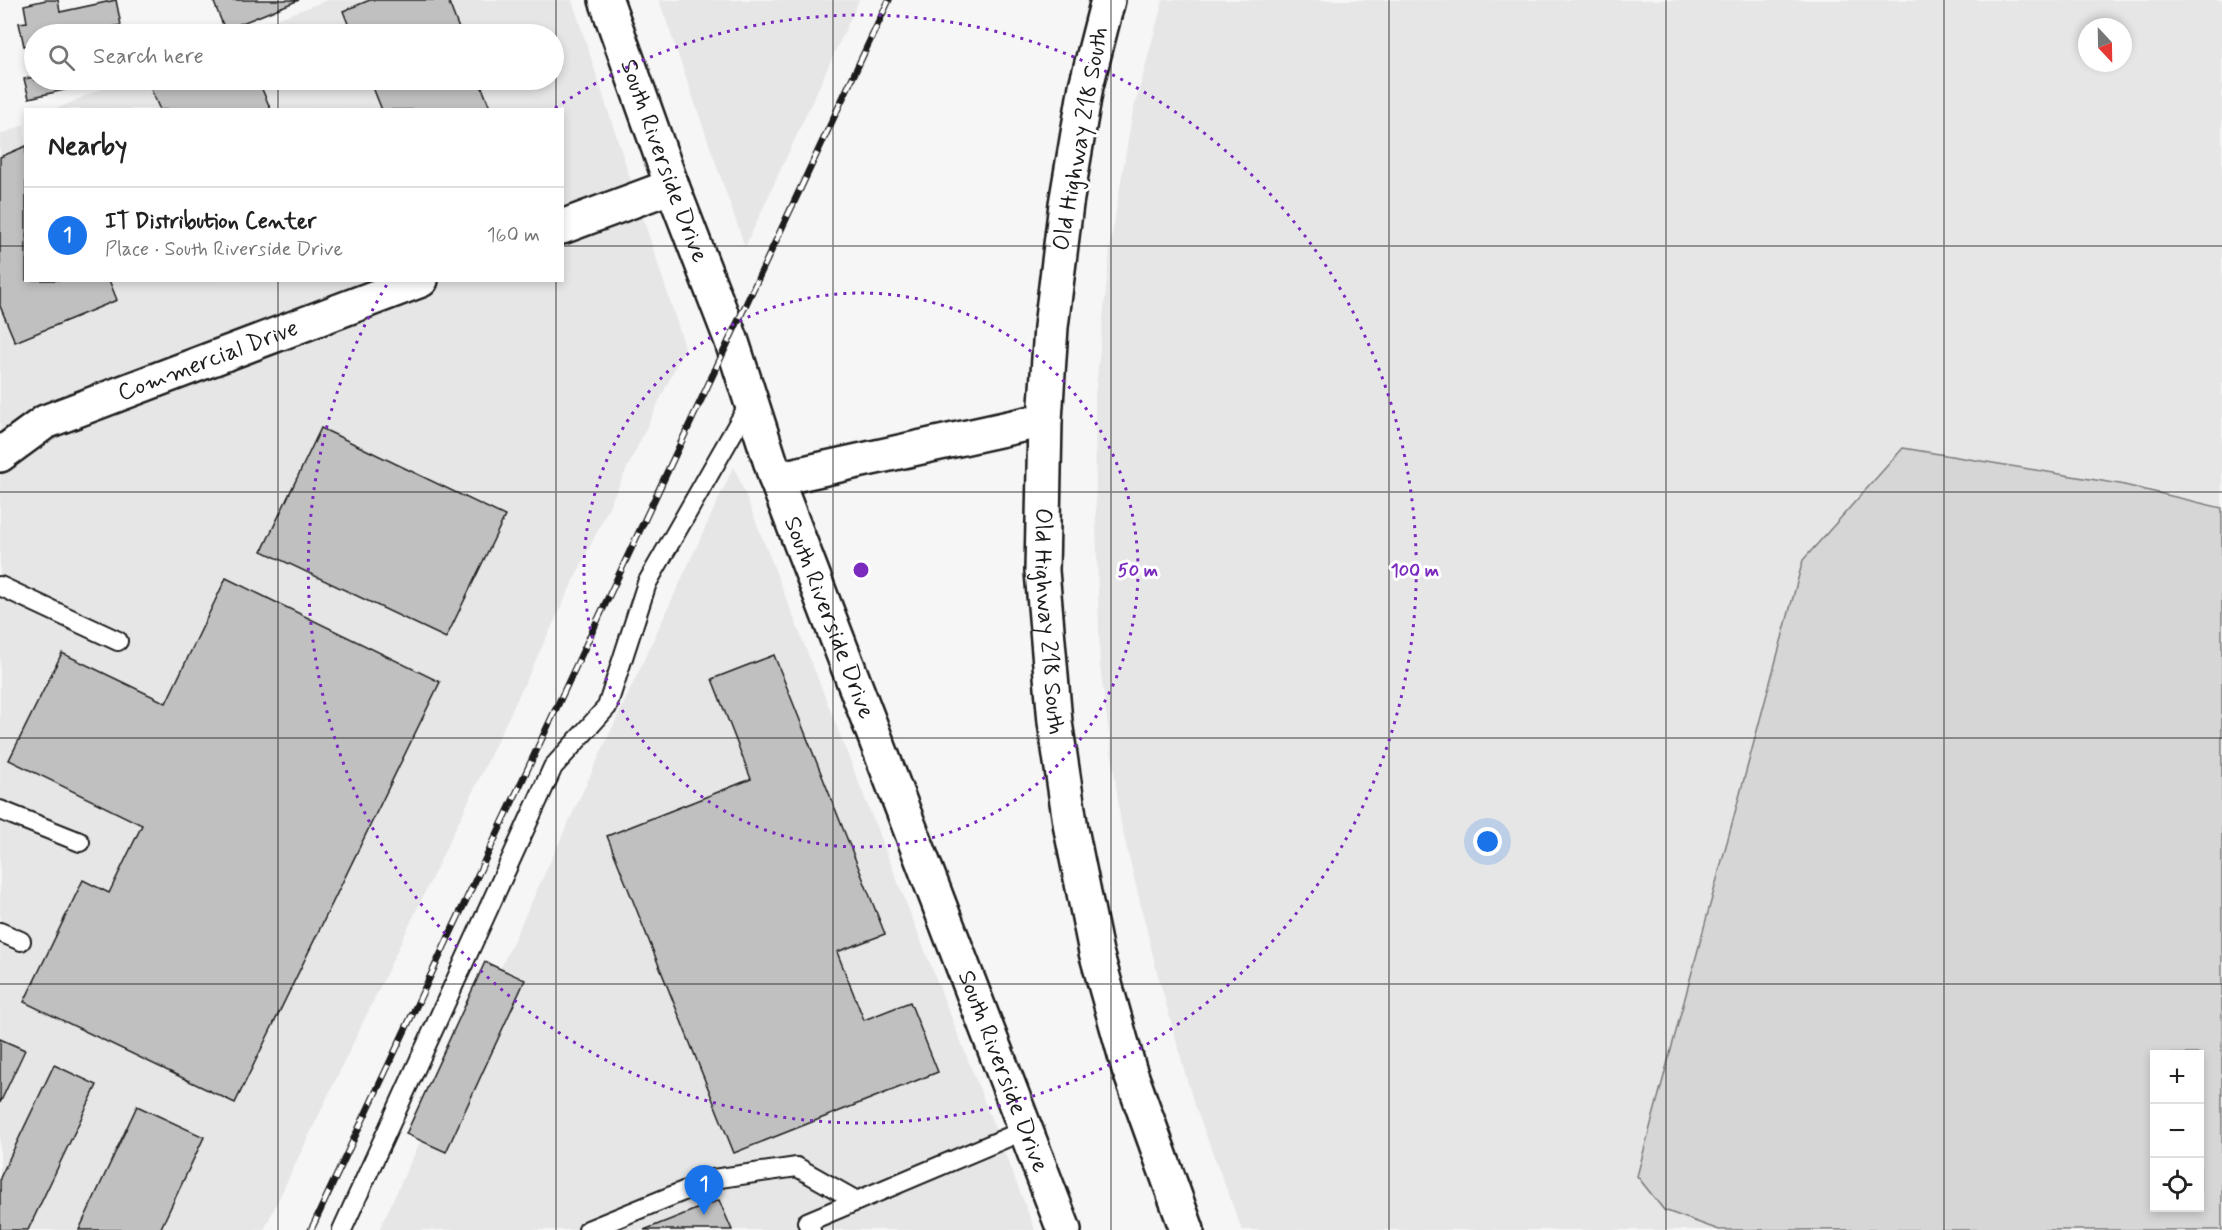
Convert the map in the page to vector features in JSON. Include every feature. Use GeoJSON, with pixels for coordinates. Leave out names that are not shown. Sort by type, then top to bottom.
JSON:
{"type":"FeatureCollection","features":[{"type":"Feature","properties":{"kind":"street","name":"South Riverside Drive"},"geometry":{"type":"LineString","coordinates":[[606,0],[672,186],[731,339],[777,479],[1064,1230]]}},
{"type":"Feature","properties":{"kind":"street","name":"Old Highway 218 South"},"geometry":{"type":"LineString","coordinates":[[1108,0],[1086,86],[1066,204],[1051,327],[1045,420],[1042,571],[1055,722],[1071,829],[1099,963],[1129,1069],[1186,1230]]}},
{"type":"Feature","properties":{"kind":"street"},"geometry":{"type":"LineString","coordinates":[[564,226],[672,186]]}},
{"type":"Feature","properties":{"kind":"street","name":"Commercial Drive"},"geometry":{"type":"LineString","coordinates":[[0,455],[45,422],[416,282]]}},
{"type":"Feature","properties":{"kind":"street"},"geometry":{"type":"LineString","coordinates":[[777,479],[1045,420]]}},
{"type":"Feature","properties":{"kind":"lane"},"geometry":{"type":"LineString","coordinates":[[342,1230],[553,767],[607,707],[647,583],[751,402]]}},
{"type":"Feature","properties":{"kind":"lane"},"geometry":{"type":"LineString","coordinates":[[0,586],[118,641]]}},
{"type":"Feature","properties":{"kind":"lane"},"geometry":{"type":"LineString","coordinates":[[0,810],[80,842]]}},
{"type":"Feature","properties":{"kind":"lane"},"geometry":{"type":"LineString","coordinates":[[0,932],[21,941]]}},
{"type":"Feature","properties":{"kind":"lane"},"geometry":{"type":"LineString","coordinates":[[811,1230],[807,1222],[1025,1130]]}},
{"type":"Feature","properties":{"kind":"lane"},"geometry":{"type":"LineString","coordinates":[[588,1230],[714,1179],[797,1167],[857,1200]]}},
{"type":"Feature","properties":{"kind":"shaded area"},"geometry":{"type":"Polygon","coordinates":[[[328,0],[572,0],[685,347],[264,1230],[0,1230],[0,135],[24,124],[24,282],[564,282],[564,108],[58,108],[99,90],[564,90],[564,24],[263,24],[328,0]]]}},
{"type":"Feature","properties":{"kind":"shaded area"},"geometry":{"type":"Polygon","coordinates":[[[659,0],[859,0],[745,247],[659,0]]]}},
{"type":"Feature","properties":{"kind":"shaded area"},"geometry":{"type":"Polygon","coordinates":[[[1163,0],[2222,0],[2222,1230],[1242,1230],[1192,1098],[1155,964],[1121,824],[1100,667],[1095,396],[1111,240],[1132,116],[1163,0]]]}},
{"type":"Feature","properties":{"kind":"shaded area"},"geometry":{"type":"Polygon","coordinates":[[[1903,448],[2120,484],[2222,508],[2222,1230],[1719,1230],[1664,1210],[1637,1176],[1803,560],[1903,448]]]}},
{"type":"Feature","properties":{"kind":"shaded area"},"geometry":{"type":"Polygon","coordinates":[[[734,466],[1035,1230],[379,1230],[734,466]]]}},
{"type":"Feature","properties":{"kind":"building"},"geometry":{"type":"Polygon","coordinates":[[[58,0],[60,12],[116,0],[121,24],[24,24],[24,46],[19,23],[27,22],[24,5],[58,0]]]}},
{"type":"Feature","properties":{"kind":"building"},"geometry":{"type":"Polygon","coordinates":[[[213,0],[299,0],[240,24],[223,24],[213,0]]]}},
{"type":"Feature","properties":{"kind":"building"},"geometry":{"type":"Polygon","coordinates":[[[370,0],[448,0],[457,24],[348,24],[343,11],[370,0]]]}},
{"type":"Feature","properties":{"kind":"building"},"geometry":{"type":"Polygon","coordinates":[[[27,90],[64,90],[29,98],[27,90]]]}},
{"type":"Feature","properties":{"kind":"building"},"geometry":{"type":"Polygon","coordinates":[[[151,90],[262,90],[270,108],[159,108],[151,90]]]}},
{"type":"Feature","properties":{"kind":"building"},"geometry":{"type":"Polygon","coordinates":[[[374,90],[483,90],[490,108],[381,108],[374,90]]]}},
{"type":"Feature","properties":{"kind":"building"},"geometry":{"type":"Polygon","coordinates":[[[24,147],[24,282],[110,282],[117,300],[15,342],[0,306],[0,157],[24,147]]]}},
{"type":"Feature","properties":{"kind":"building"},"geometry":{"type":"Polygon","coordinates":[[[321,428],[505,516],[446,638],[262,551],[321,428]]]}},
{"type":"Feature","properties":{"kind":"building"},"geometry":{"type":"Polygon","coordinates":[[[226,578],[440,682],[235,1103],[24,1002],[83,880],[109,893],[142,825],[9,760],[62,653],[166,703],[226,578]]]}},
{"type":"Feature","properties":{"kind":"building"},"geometry":{"type":"Polygon","coordinates":[[[774,655],[885,934],[837,952],[864,1020],[910,1002],[938,1072],[734,1153],[607,836],[751,779],[712,679],[774,655]]]}},
{"type":"Feature","properties":{"kind":"building"},"geometry":{"type":"Polygon","coordinates":[[[485,962],[525,980],[446,1152],[406,1134],[485,962]]]}},
{"type":"Feature","properties":{"kind":"building"},"geometry":{"type":"Polygon","coordinates":[[[0,1039],[25,1050],[0,1103],[0,1039]]]}},
{"type":"Feature","properties":{"kind":"building"},"geometry":{"type":"Polygon","coordinates":[[[54,1065],[97,1085],[28,1230],[0,1230],[0,1178],[54,1065]]]}},
{"type":"Feature","properties":{"kind":"building"},"geometry":{"type":"Polygon","coordinates":[[[137,1106],[204,1137],[160,1230],[79,1230],[137,1106]]]}},
{"type":"Feature","properties":{"kind":"building"},"geometry":{"type":"Polygon","coordinates":[[[719,1200],[732,1230],[644,1230],[719,1200]]]}},
{"type":"Feature","properties":{"kind":"railway"},"geometry":{"type":"LineString","coordinates":[[311,1230],[889,0]]}},
{"type":"Feature","properties":{"kind":"place","name":"IT Distribution Center"},"geometry":{"type":"Point","coordinates":[704,1215]}}]}
